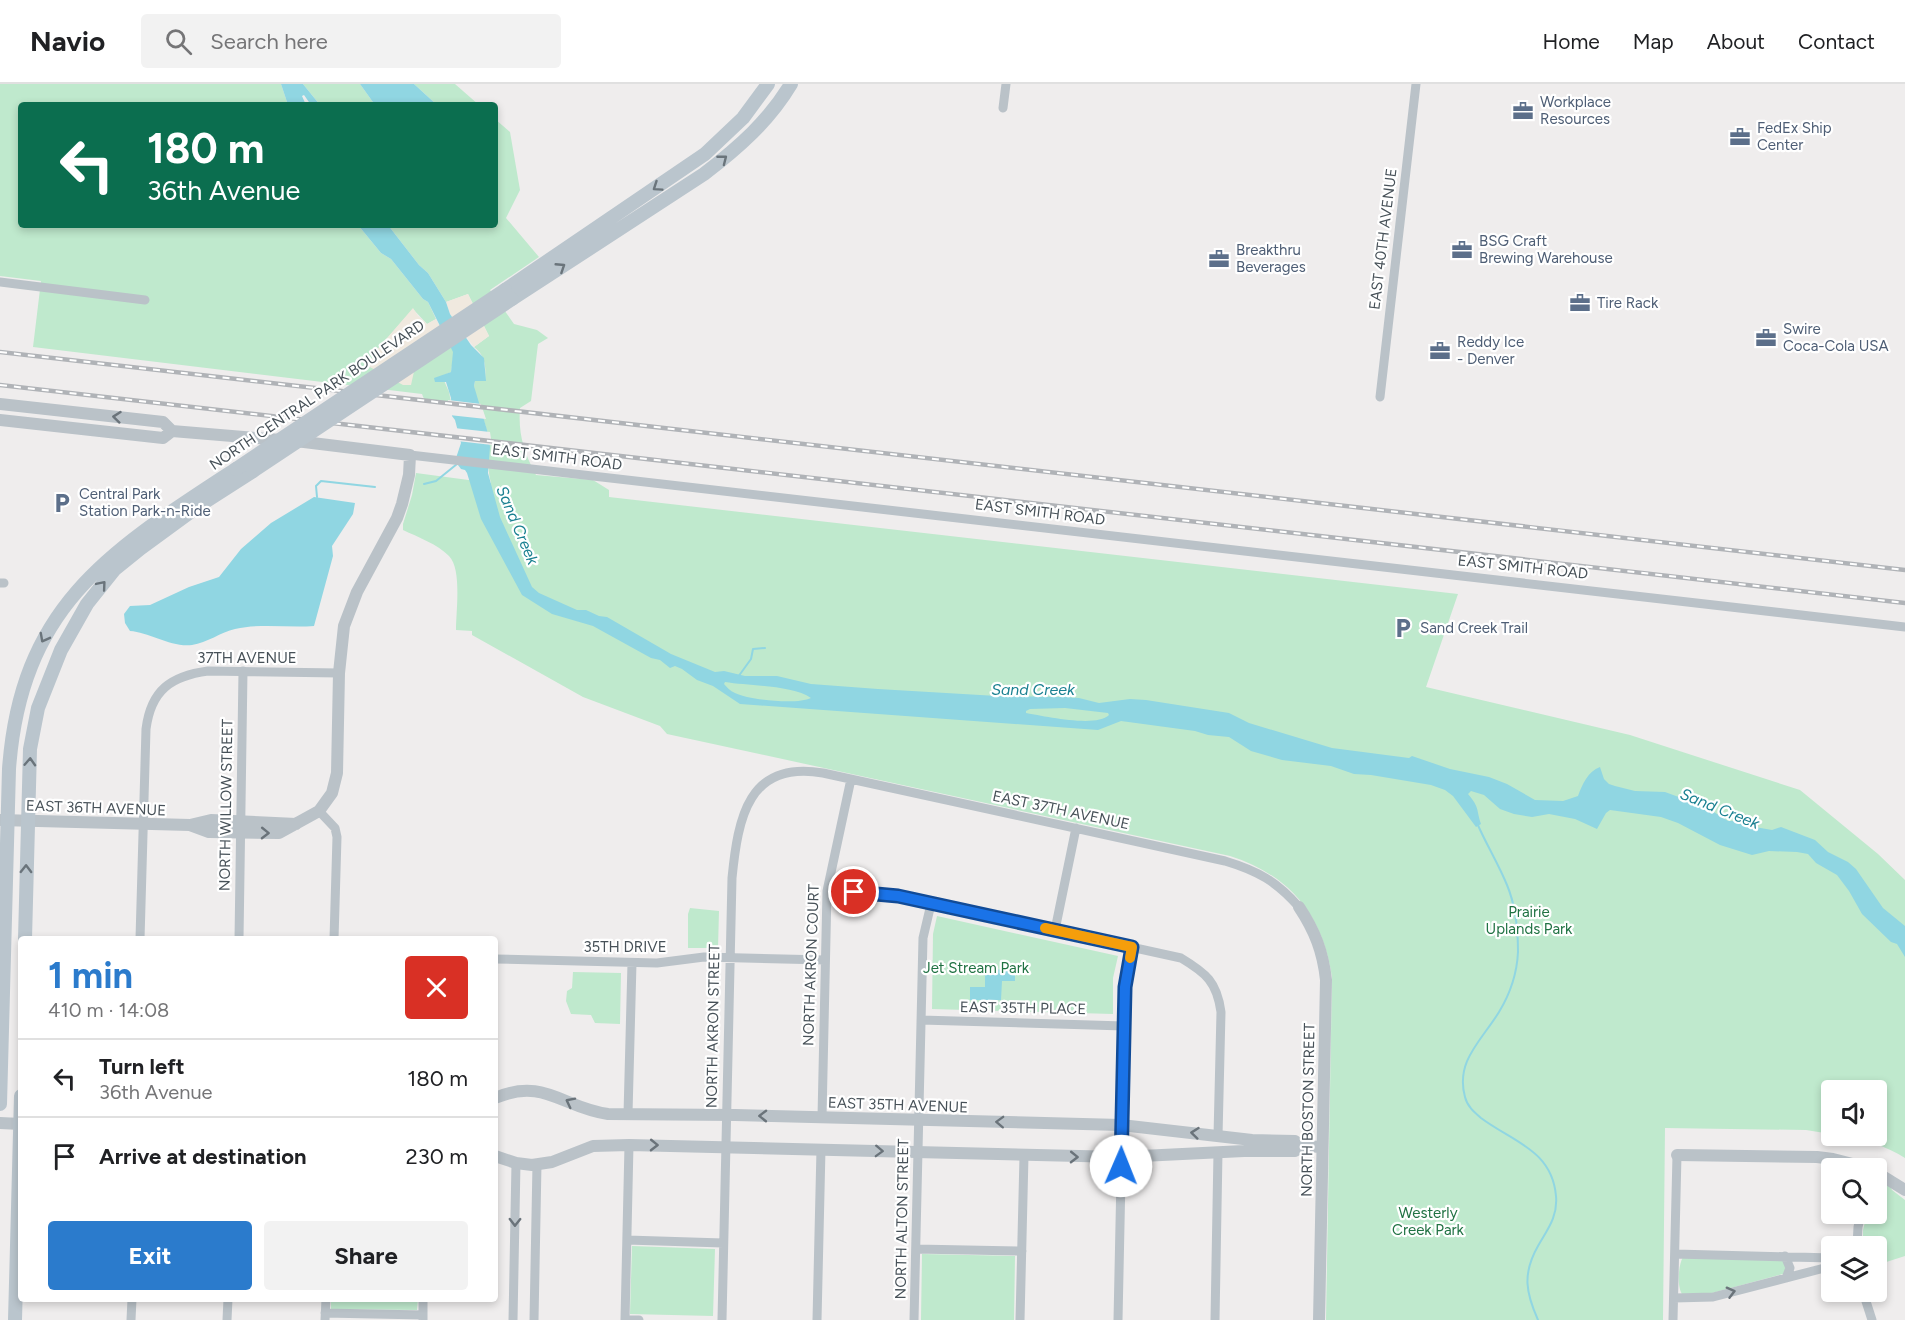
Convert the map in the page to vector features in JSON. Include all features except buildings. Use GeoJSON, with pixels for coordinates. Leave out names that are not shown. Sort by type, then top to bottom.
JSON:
{"type":"FeatureCollection","features":[{"type":"Feature","properties":{"kind":"main road","name":"NORTH CENTRAL PARK BOULEVARD"},"geometry":{"type":"LineString","coordinates":[[25,936],[30,749],[38,708],[60,650],[87,604],[106,579],[141,548],[197,507],[508,295],[705,154],[743,118],[768,84]]}},
{"type":"Feature","properties":{"kind":"main road","name":"NORTH CENTRAL PARK BOULEVARD"},"geometry":{"type":"LineString","coordinates":[[0,1103],[4,820],[9,769],[16,714],[33,661],[57,616],[90,576],[155,522],[508,295],[704,174],[766,120],[791,84]]}},
{"type":"Feature","properties":{"kind":"main road"},"geometry":{"type":"LineString","coordinates":[[15,1320],[18,1222]]}},
{"type":"Feature","properties":{"kind":"street"},"geometry":{"type":"LineString","coordinates":[[1003,108],[1006,84]]}},
{"type":"Feature","properties":{"kind":"street","name":"EAST 40TH AVENUE"},"geometry":{"type":"LineString","coordinates":[[1380,397],[1416,84]]}},
{"type":"Feature","properties":{"kind":"street"},"geometry":{"type":"LineString","coordinates":[[0,282],[145,300]]}},
{"type":"Feature","properties":{"kind":"street","name":"EAST SMITH ROAD"},"geometry":{"type":"LineString","coordinates":[[0,404],[163,422],[172,431],[304,442],[1905,627]]}},
{"type":"Feature","properties":{"kind":"street","name":"EAST SMITH ROAD"},"geometry":{"type":"LineString","coordinates":[[0,420],[163,438],[172,431]]}},
{"type":"Feature","properties":{"kind":"street"},"geometry":{"type":"LineString","coordinates":[[334,936],[337,837],[335,828],[318,811],[332,793],[337,778],[342,638],[347,614],[357,592],[397,518],[406,490],[410,455]]}},
{"type":"Feature","properties":{"kind":"street","name":"37TH AVENUE"},"geometry":{"type":"LineString","coordinates":[[144,824],[146,729],[150,710],[161,691],[171,681],[188,674],[208,671],[339,673]]}},
{"type":"Feature","properties":{"kind":"street","name":"NORTH WILLOW STREET"},"geometry":{"type":"LineString","coordinates":[[238,936],[243,671]]}},
{"type":"Feature","properties":{"kind":"street","name":"EAST 37TH AVENUE"},"geometry":{"type":"LineString","coordinates":[[804,770],[1248,867],[1284,890],[1299,907]]}},
{"type":"Feature","properties":{"kind":"street","name":"NORTH AKRON STREET"},"geometry":{"type":"LineString","coordinates":[[722,1320],[733,866],[740,827],[747,806],[756,792],[766,782],[780,774],[804,770]]}},
{"type":"Feature","properties":{"kind":"street","name":"NORTH AKRON COURT"},"geometry":{"type":"LineString","coordinates":[[822,1117],[827,891],[851,780]]}},
{"type":"Feature","properties":{"kind":"street","name":"EAST 36TH AVENUE"},"geometry":{"type":"LineString","coordinates":[[4,820],[190,825],[209,832],[240,827],[279,833],[318,811]]}},
{"type":"Feature","properties":{"kind":"street"},"geometry":{"type":"LineString","coordinates":[[140,936],[144,824]]}},
{"type":"Feature","properties":{"kind":"street"},"geometry":{"type":"LineString","coordinates":[[1055,930],[1076,828]]}},
{"type":"Feature","properties":{"kind":"street"},"geometry":{"type":"LineString","coordinates":[[827,891],[880,893],[1181,958],[1200,970],[1212,982],[1219,997],[1221,1012],[1218,1136]]}},
{"type":"Feature","properties":{"kind":"street","name":"NORTH ALTON STREET"},"geometry":{"type":"LineString","coordinates":[[914,1320],[923,938],[931,904]]}},
{"type":"Feature","properties":{"kind":"street","name":"NORTH BOSTON STREET"},"geometry":{"type":"LineString","coordinates":[[1299,907],[1318,940],[1324,958],[1326,980],[1318,1320]]}},
{"type":"Feature","properties":{"kind":"street"},"geometry":{"type":"LineString","coordinates":[[1118,1320],[1125,987],[1132,947]]}},
{"type":"Feature","properties":{"kind":"street","name":"35TH DRIVE"},"geometry":{"type":"LineString","coordinates":[[498,959],[632,963],[667,963],[694,958],[825,960]]}},
{"type":"Feature","properties":{"kind":"street"},"geometry":{"type":"LineString","coordinates":[[628,1114],[632,963]]}},
{"type":"Feature","properties":{"kind":"street","name":"EAST 35TH PLACE"},"geometry":{"type":"LineString","coordinates":[[921,1020],[1124,1026]]}},
{"type":"Feature","properties":{"kind":"street","name":"EAST 35TH AVENUE"},"geometry":{"type":"LineString","coordinates":[[498,1097],[512,1092],[532,1090],[555,1095],[581,1108],[596,1112],[628,1114],[1121,1125],[1252,1140],[1295,1141],[1303,1146],[1322,1147]]}},
{"type":"Feature","properties":{"kind":"street"},"geometry":{"type":"LineString","coordinates":[[0,1103],[18,1103]]}},
{"type":"Feature","properties":{"kind":"street"},"geometry":{"type":"LineString","coordinates":[[0,1123],[18,1124]]}},
{"type":"Feature","properties":{"kind":"street"},"geometry":{"type":"LineString","coordinates":[[629,1145],[625,1320],[639,1320]]}},
{"type":"Feature","properties":{"kind":"street","name":"EAST 35TH AVENUE"},"geometry":{"type":"LineString","coordinates":[[498,1157],[516,1164],[537,1164],[552,1162],[593,1146],[629,1145],[1121,1157],[1295,1151],[1303,1146]]}},
{"type":"Feature","properties":{"kind":"street"},"geometry":{"type":"LineString","coordinates":[[817,1320],[821,1149]]}},
{"type":"Feature","properties":{"kind":"street"},"geometry":{"type":"LineString","coordinates":[[1215,1320],[1218,1152]]}},
{"type":"Feature","properties":{"kind":"street"},"geometry":{"type":"LineString","coordinates":[[1673,1320],[1677,1155],[1823,1158]]}},
{"type":"Feature","properties":{"kind":"street"},"geometry":{"type":"LineString","coordinates":[[1020,1320],[1024,1156]]}},
{"type":"Feature","properties":{"kind":"street"},"geometry":{"type":"LineString","coordinates":[[513,1320],[516,1164]]}},
{"type":"Feature","properties":{"kind":"street"},"geometry":{"type":"LineString","coordinates":[[534,1320],[537,1164]]}},
{"type":"Feature","properties":{"kind":"street"},"geometry":{"type":"LineString","coordinates":[[1887,1179],[1905,1190]]}},
{"type":"Feature","properties":{"kind":"street"},"geometry":{"type":"LineString","coordinates":[[627,1240],[723,1243]]}},
{"type":"Feature","properties":{"kind":"street"},"geometry":{"type":"LineString","coordinates":[[916,1248],[1022,1251]]}},
{"type":"Feature","properties":{"kind":"street"},"geometry":{"type":"LineString","coordinates":[[1675,1254],[1821,1258]]}},
{"type":"Feature","properties":{"kind":"street"},"geometry":{"type":"LineString","coordinates":[[1785,1256],[1790,1268],[1786,1278]]}},
{"type":"Feature","properties":{"kind":"street"},"geometry":{"type":"LineString","coordinates":[[1674,1298],[1713,1297],[1821,1269]]}},
{"type":"Feature","properties":{"kind":"street"},"geometry":{"type":"LineString","coordinates":[[131,1320],[132,1302]]}},
{"type":"Feature","properties":{"kind":"street"},"geometry":{"type":"LineString","coordinates":[[228,1302],[228,1320]]}},
{"type":"Feature","properties":{"kind":"street"},"geometry":{"type":"LineString","coordinates":[[326,1302],[325,1317],[423,1318],[423,1302]]}},
{"type":"Feature","properties":{"kind":"street"},"geometry":{"type":"LineString","coordinates":[[1866,1302],[1872,1320]]}},
{"type":"Feature","properties":{"kind":"green space"},"geometry":{"type":"Polygon","coordinates":[[[0,84],[281,84],[287,102],[18,102],[18,228],[360,228],[428,302],[436,319],[427,324],[413,309],[375,352],[368,366],[415,367],[450,345],[454,352],[451,372],[442,376],[451,402],[424,399],[422,394],[33,347],[41,281],[0,276],[0,84]]]}},
{"type":"Feature","properties":{"kind":"green space"},"geometry":{"type":"Polygon","coordinates":[[[303,84],[360,84],[373,102],[318,102],[303,84]]]}},
{"type":"Feature","properties":{"kind":"green space"},"geometry":{"type":"Polygon","coordinates":[[[414,84],[455,84],[476,102],[434,102],[414,84]]]}},
{"type":"Feature","properties":{"kind":"green space","name":"Prairie Uplands Park"},"geometry":{"type":"Polygon","coordinates":[[[498,122],[510,132],[520,190],[506,218],[539,257],[490,290],[514,324],[537,330],[548,338],[538,344],[531,401],[520,408],[523,443],[536,475],[593,480],[609,490],[609,497],[1458,594],[1426,687],[1630,735],[1800,790],[1878,854],[1905,880],[1905,1158],[1879,1146],[1887,1146],[1887,1080],[1821,1080],[1821,1132],[1806,1130],[1665,1128],[1663,1320],[1326,1320],[1332,977],[1321,935],[1312,917],[1300,901],[1270,874],[1230,856],[667,734],[660,726],[583,697],[472,635],[472,631],[456,630],[457,580],[453,562],[439,548],[403,530],[403,524],[416,473],[491,483],[487,432],[474,386],[475,381],[485,381],[485,371],[483,358],[474,347],[489,336],[468,294],[446,302],[428,273],[390,228],[498,228],[498,122]]]}},
{"type":"Feature","properties":{"kind":"green space"},"geometry":{"type":"Polygon","coordinates":[[[690,908],[719,911],[718,948],[688,948],[690,908]]]}},
{"type":"Feature","properties":{"kind":"green space","name":"Jet Stream Park"},"geometry":{"type":"Polygon","coordinates":[[[937,916],[1118,956],[1113,978],[1113,1014],[932,1009],[933,934],[937,916]]]}},
{"type":"Feature","properties":{"kind":"green space"},"geometry":{"type":"Polygon","coordinates":[[[573,972],[621,973],[620,1024],[595,1023],[591,1015],[571,1014],[566,1001],[567,991],[572,988],[573,972]]]}},
{"type":"Feature","properties":{"kind":"green space"},"geometry":{"type":"Polygon","coordinates":[[[1887,1184],[1890,1185],[1892,1190],[1905,1200],[1905,1256],[1887,1262],[1887,1236],[1863,1236],[1864,1224],[1887,1224],[1887,1184]]]}},
{"type":"Feature","properties":{"kind":"green space"},"geometry":{"type":"Polygon","coordinates":[[[632,1246],[715,1249],[713,1316],[630,1314],[632,1246]]]}},
{"type":"Feature","properties":{"kind":"green space"},"geometry":{"type":"Polygon","coordinates":[[[922,1254],[1015,1256],[1014,1320],[921,1320],[922,1254]]]}},
{"type":"Feature","properties":{"kind":"green space"},"geometry":{"type":"Polygon","coordinates":[[[1683,1257],[1780,1259],[1787,1267],[1783,1274],[1712,1293],[1682,1294],[1679,1276],[1683,1257]]]}},
{"type":"Feature","properties":{"kind":"green space"},"geometry":{"type":"Polygon","coordinates":[[[331,1302],[418,1302],[417,1310],[331,1309],[331,1302]]]}},
{"type":"Feature","properties":{"kind":"sand"},"geometry":{"type":"Polygon","coordinates":[[[468,294],[489,336],[474,347],[450,314],[446,302],[468,294]]]}},
{"type":"Feature","properties":{"kind":"sand"},"geometry":{"type":"Polygon","coordinates":[[[413,308],[427,324],[436,319],[450,345],[415,367],[411,385],[403,385],[368,366],[375,352],[413,308]]]}},
{"type":"Feature","properties":{"kind":"water"},"geometry":{"type":"Polygon","coordinates":[[[281,84],[303,84],[318,102],[309,102],[304,95],[302,96],[305,102],[287,102],[281,84]]]}},
{"type":"Feature","properties":{"kind":"water"},"geometry":{"type":"Polygon","coordinates":[[[360,84],[414,84],[434,102],[373,102],[360,84]]]}},
{"type":"Feature","properties":{"kind":"water"},"geometry":{"type":"Polygon","coordinates":[[[360,228],[390,228],[428,273],[446,302],[450,314],[471,345],[484,358],[486,381],[475,381],[474,386],[490,447],[488,473],[500,517],[532,587],[539,593],[577,610],[586,610],[607,617],[671,654],[715,672],[724,671],[745,676],[777,676],[811,684],[997,696],[1066,697],[1099,703],[1130,699],[1146,700],[1229,713],[1249,723],[1332,748],[1409,758],[1412,756],[1450,769],[1489,777],[1535,800],[1563,801],[1578,796],[1589,775],[1600,767],[1604,779],[1609,784],[1635,791],[1665,792],[1706,807],[1728,821],[1740,821],[1772,830],[1781,827],[1815,840],[1828,852],[1848,862],[1856,869],[1883,908],[1905,926],[1905,957],[1897,944],[1891,942],[1862,914],[1837,875],[1816,863],[1808,854],[1769,851],[1752,855],[1720,845],[1678,823],[1661,817],[1610,810],[1597,829],[1575,819],[1549,814],[1532,817],[1514,814],[1500,809],[1484,795],[1471,791],[1468,794],[1476,806],[1481,824],[1476,827],[1453,796],[1431,785],[1354,774],[1331,766],[1282,760],[1251,751],[1229,737],[1195,731],[1121,721],[1098,730],[740,704],[682,669],[675,666],[670,668],[660,660],[651,658],[593,626],[552,614],[522,595],[481,519],[467,473],[455,461],[461,443],[452,416],[451,398],[446,382],[435,382],[434,378],[451,372],[453,352],[428,302],[423,299],[391,259],[381,253],[360,228]],[[725,682],[724,684],[733,692],[751,698],[795,701],[811,698],[782,688],[725,682]],[[1065,708],[1026,711],[1026,713],[1082,721],[1102,719],[1109,715],[1108,713],[1065,708]]]}},
{"type":"Feature","properties":{"kind":"water"},"geometry":{"type":"Polygon","coordinates":[[[314,497],[355,503],[353,514],[332,546],[333,556],[314,626],[245,627],[230,630],[192,645],[177,644],[130,631],[125,623],[124,614],[130,606],[150,605],[189,587],[219,577],[241,549],[271,523],[314,497]]]}},
{"type":"Feature","properties":{"kind":"water"},"geometry":{"type":"Polygon","coordinates":[[[985,969],[1015,970],[1015,981],[1002,981],[1001,1000],[970,1000],[970,987],[985,987],[985,969]]]}},
{"type":"Feature","properties":{"kind":"pier"},"geometry":{"type":"Polygon","coordinates":[[[448,400],[481,404],[486,419],[449,415],[448,400]]]}},
{"type":"Feature","properties":{"kind":"pier"},"geometry":{"type":"Polygon","coordinates":[[[454,428],[490,432],[492,445],[457,441],[454,428]]]}},
{"type":"Feature","properties":{"kind":"waterway"},"geometry":{"type":"LineString","coordinates":[[424,484],[436,481],[457,464]]}},
{"type":"Feature","properties":{"kind":"waterway"},"geometry":{"type":"LineString","coordinates":[[317,497],[316,486],[321,481],[375,487]]}},
{"type":"Feature","properties":{"kind":"waterway"},"geometry":{"type":"LineString","coordinates":[[738,677],[751,659],[753,649],[765,648]]}},
{"type":"Feature","properties":{"kind":"waterway"},"geometry":{"type":"LineString","coordinates":[[1477,823],[1510,892],[1516,917],[1518,952],[1510,991],[1499,1012],[1472,1051],[1464,1072],[1463,1084],[1466,1100],[1473,1111],[1539,1157],[1553,1180],[1556,1196],[1555,1210],[1551,1223],[1533,1256],[1528,1275],[1529,1292],[1538,1320]]}},
{"type":"Feature","properties":{"kind":"railway"},"geometry":{"type":"LineString","coordinates":[[0,352],[1905,570]]}},
{"type":"Feature","properties":{"kind":"railway"},"geometry":{"type":"LineString","coordinates":[[0,385],[1905,603]]}},
{"type":"Feature","properties":{"kind":"slow traffic"},"geometry":{"type":"LineString","coordinates":[[1045,928],[1132,947],[1130,958]]}},
{"type":"Feature","properties":{"kind":"place","name":"Workplace Resources"},"geometry":{"type":"Point","coordinates":[1523,111]}},
{"type":"Feature","properties":{"kind":"place","name":"FedEx Ship Center"},"geometry":{"type":"Point","coordinates":[1740,137]}},
{"type":"Feature","properties":{"kind":"place","name":"BSG Craft Brewing Warehouse"},"geometry":{"type":"Point","coordinates":[1462,250]}},
{"type":"Feature","properties":{"kind":"place","name":"Breakthru Beverages"},"geometry":{"type":"Point","coordinates":[1219,259]}},
{"type":"Feature","properties":{"kind":"place","name":"Tire Rack"},"geometry":{"type":"Point","coordinates":[1580,303]}},
{"type":"Feature","properties":{"kind":"place","name":"Swire Coca-Cola USA"},"geometry":{"type":"Point","coordinates":[1766,338]}},
{"type":"Feature","properties":{"kind":"place","name":"Reddy Ice - Denver"},"geometry":{"type":"Point","coordinates":[1440,351]}},
{"type":"Feature","properties":{"kind":"place","name":"Central Park Station Park-n-Ride"},"geometry":{"type":"Point","coordinates":[62,503]}},
{"type":"Feature","properties":{"kind":"place","name":"Sand Creek Trail"},"geometry":{"type":"Point","coordinates":[1403,628]}},
{"type":"Feature","properties":{"kind":"route"},"geometry":{"type":"LineString","coordinates":[[854,892],[898,896],[1132,947],[1125,987],[1121,1166]]}},
{"type":"Feature","properties":{"kind":"water label","name":"Sand Creek"},"geometry":{"type":"Point","coordinates":[518,525]}},
{"type":"Feature","properties":{"kind":"water label","name":"Sand Creek"},"geometry":{"type":"Point","coordinates":[1033,689]}},
{"type":"Feature","properties":{"kind":"water label","name":"Sand Creek"},"geometry":{"type":"Point","coordinates":[1720,808]}},
{"type":"Feature","properties":{"kind":"park label","name":"Westerly Creek Park"},"geometry":{"type":"Point","coordinates":[1428,1222]}}]}
